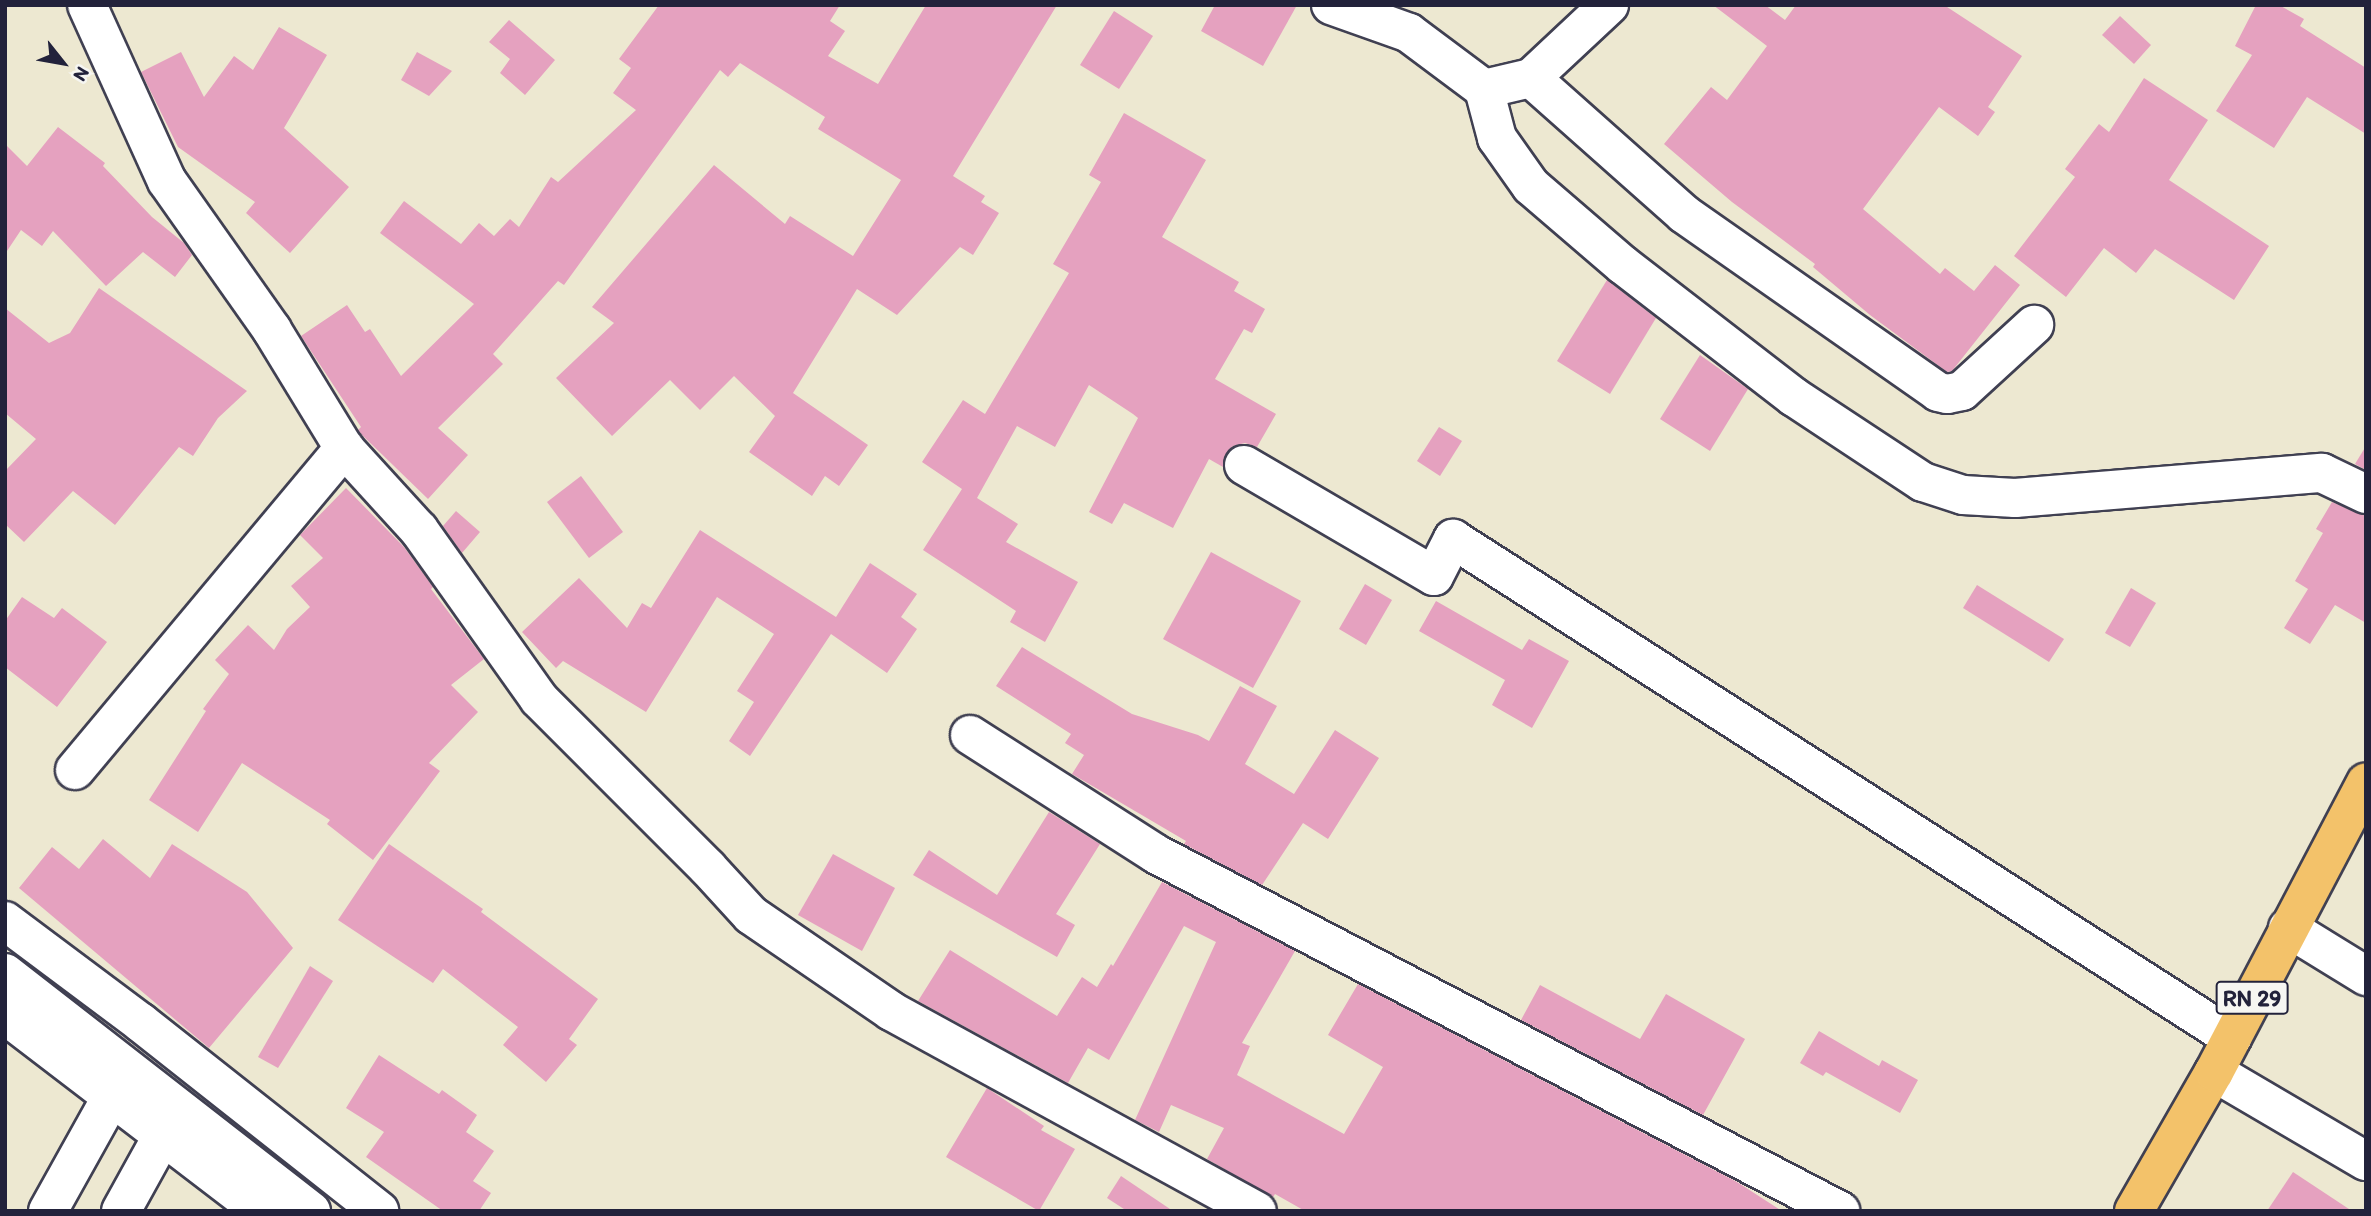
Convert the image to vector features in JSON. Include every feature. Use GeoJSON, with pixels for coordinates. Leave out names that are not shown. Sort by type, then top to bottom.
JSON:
{"type":"FeatureCollection","features":[{"type":"Feature","properties":{"kind":"main road","name":"RN 29"},"geometry":{"type":"LineString","coordinates":[[2134,1211],[2214,1072],[2288,928],[2363,792]]}},
{"type":"Feature","properties":{"kind":"street"},"geometry":{"type":"LineString","coordinates":[[87,5],[167,181],[272,330],[344,448],[419,530],[539,699],[707,867],[751,915],[891,1011],[1257,1211]]}},
{"type":"Feature","properties":{"kind":"street"},"geometry":{"type":"LineString","coordinates":[[1331,5],[1409,33],[1484,89],[1497,138],[1531,186],[1623,265],[1794,397],[1923,482],[1963,495],[2015,498],[2322,472],[2366,494]]}},
{"type":"Feature","properties":{"kind":"street"},"geometry":{"type":"LineString","coordinates":[[1484,89],[1531,78],[1609,5]]}},
{"type":"Feature","properties":{"kind":"street"},"geometry":{"type":"LineString","coordinates":[[1531,78],[1684,214],[1938,392],[1947,394],[1962,391],[2034,325]]}},
{"type":"Feature","properties":{"kind":"street"},"geometry":{"type":"LineString","coordinates":[[75,770],[344,448]]}},
{"type":"Feature","properties":{"kind":"street"},"geometry":{"type":"LineString","coordinates":[[1244,465],[1434,576],[1453,539],[2232,1038]]}},
{"type":"Feature","properties":{"kind":"street"},"geometry":{"type":"LineString","coordinates":[[970,735],[1156,854],[1840,1211]]}},
{"type":"Feature","properties":{"kind":"street"},"geometry":{"type":"LineString","coordinates":[[5,921],[140,1022],[379,1211]]}},
{"type":"Feature","properties":{"kind":"street"},"geometry":{"type":"LineString","coordinates":[[2288,928],[2366,976]]}},
{"type":"Feature","properties":{"kind":"street"},"geometry":{"type":"LineString","coordinates":[[5,973],[119,1083],[170,1122],[311,1211]]}},
{"type":"Feature","properties":{"kind":"street"},"geometry":{"type":"LineString","coordinates":[[5,1015],[119,1083]]}},
{"type":"Feature","properties":{"kind":"street"},"geometry":{"type":"LineString","coordinates":[[2214,1072],[2366,1161]]}},
{"type":"Feature","properties":{"kind":"street"},"geometry":{"type":"LineString","coordinates":[[48,1211],[119,1083]]}},
{"type":"Feature","properties":{"kind":"street"},"geometry":{"type":"LineString","coordinates":[[121,1211],[170,1122]]}},
{"type":"Feature","properties":{"kind":"street"},"geometry":{"type":"LineString","coordinates":[[170,1122],[261,1211]]}},
{"type":"Feature","properties":{"kind":"building"},"geometry":{"type":"Polygon","coordinates":[[[659,5],[840,5],[830,21],[845,31],[828,56],[878,84],[926,5],[1057,5],[953,176],[985,196],[981,202],[999,213],[973,255],[960,247],[897,315],[857,289],[793,393],[868,445],[839,486],[825,476],[812,496],[749,452],[775,416],[734,376],[700,410],[670,380],[612,436],[556,378],[614,323],[592,307],[714,165],[785,224],[790,216],[853,256],[901,180],[818,129],[825,117],[740,63],[728,77],[720,70],[564,285],[558,281],[493,354],[503,364],[438,428],[468,455],[428,499],[358,430],[361,427],[301,336],[347,305],[365,332],[370,329],[401,376],[474,304],[380,233],[404,201],[461,244],[479,223],[494,236],[510,219],[519,227],[551,177],[558,182],[636,110],[613,93],[631,68],[619,59],[659,5]]]}},
{"type":"Feature","properties":{"kind":"building"},"geometry":{"type":"Polygon","coordinates":[[[1215,5],[1297,5],[1263,66],[1201,31],[1215,5]]]}},
{"type":"Feature","properties":{"kind":"building"},"geometry":{"type":"Polygon","coordinates":[[[1713,5],[1765,5],[1785,20],[1796,5],[1944,5],[2022,56],[1988,107],[1995,112],[1978,136],[1939,107],[1863,209],[1940,274],[1945,268],[1974,291],[1995,265],[2020,285],[1952,371],[1947,372],[1870,315],[1813,267],[1815,264],[1732,202],[1664,144],[1711,87],[1727,100],[1767,46],[1713,5]]]}},
{"type":"Feature","properties":{"kind":"building"},"geometry":{"type":"Polygon","coordinates":[[[2256,5],[2279,5],[2304,19],[2300,26],[2366,68],[2366,134],[2307,97],[2274,148],[2216,111],[2252,55],[2235,46],[2256,5]]]}},
{"type":"Feature","properties":{"kind":"building"},"geometry":{"type":"Polygon","coordinates":[[[1114,11],[1153,36],[1119,89],[1080,65],[1114,11]]]}},
{"type":"Feature","properties":{"kind":"building"},"geometry":{"type":"Polygon","coordinates":[[[2120,16],[2151,45],[2134,64],[2102,35],[2120,16]]]}},
{"type":"Feature","properties":{"kind":"building"},"geometry":{"type":"Polygon","coordinates":[[[509,20],[555,60],[525,95],[500,73],[510,59],[489,42],[509,20]]]}},
{"type":"Feature","properties":{"kind":"building"},"geometry":{"type":"Polygon","coordinates":[[[279,27],[327,55],[284,128],[349,187],[290,253],[246,213],[255,202],[178,147],[141,72],[181,52],[204,97],[234,56],[253,70],[279,27]]]}},
{"type":"Feature","properties":{"kind":"building"},"geometry":{"type":"Polygon","coordinates":[[[417,52],[452,71],[429,96],[401,80],[417,52]]]}},
{"type":"Feature","properties":{"kind":"building"},"geometry":{"type":"Polygon","coordinates":[[[2144,78],[2208,120],[2169,180],[2269,246],[2234,300],[2155,249],[2136,273],[2104,248],[2066,297],[2014,256],[2075,177],[2065,169],[2099,124],[2109,132],[2144,78]]]}},
{"type":"Feature","properties":{"kind":"building"},"geometry":{"type":"Polygon","coordinates":[[[1124,113],[1206,160],[1162,237],[1239,282],[1234,291],[1265,309],[1252,333],[1244,329],[1215,379],[1276,414],[1257,447],[1245,443],[1233,446],[1225,455],[1223,467],[1209,459],[1173,528],[1124,503],[1112,524],[1089,512],[1138,418],[1089,385],[1055,447],[1017,426],[977,498],[1018,524],[1006,542],[1078,582],[1045,642],[1010,622],[1016,611],[923,550],[962,489],[922,462],[963,400],[985,414],[1069,273],[1053,264],[1101,182],[1089,175],[1124,113]]]}},
{"type":"Feature","properties":{"kind":"building"},"geometry":{"type":"Polygon","coordinates":[[[58,127],[105,163],[103,166],[152,217],[184,243],[192,255],[175,277],[143,252],[106,286],[53,231],[42,246],[21,230],[5,254],[5,144],[27,166],[58,127]]]}},
{"type":"Feature","properties":{"kind":"building"},"geometry":{"type":"Polygon","coordinates":[[[1607,280],[1656,318],[1610,394],[1557,361],[1607,280]]]}},
{"type":"Feature","properties":{"kind":"building"},"geometry":{"type":"Polygon","coordinates":[[[99,288],[247,391],[218,418],[193,456],[179,447],[115,525],[73,491],[24,542],[5,524],[5,471],[36,439],[5,413],[5,308],[49,343],[70,333],[99,288]]]}},
{"type":"Feature","properties":{"kind":"building"},"geometry":{"type":"Polygon","coordinates":[[[1700,355],[1748,389],[1710,451],[1660,419],[1700,355]]]}},
{"type":"Feature","properties":{"kind":"building"},"geometry":{"type":"Polygon","coordinates":[[[1439,427],[1462,441],[1440,476],[1417,461],[1439,427]]]}},
{"type":"Feature","properties":{"kind":"building"},"geometry":{"type":"Polygon","coordinates":[[[2366,446],[2366,470],[2355,464],[2366,446]]]}},
{"type":"Feature","properties":{"kind":"building"},"geometry":{"type":"Polygon","coordinates":[[[581,476],[623,532],[589,558],[547,502],[581,476]]]}},
{"type":"Feature","properties":{"kind":"building"},"geometry":{"type":"Polygon","coordinates":[[[346,488],[404,547],[433,587],[431,589],[484,659],[451,685],[478,712],[429,763],[440,771],[373,860],[327,824],[330,820],[242,763],[198,832],[149,800],[206,711],[203,709],[229,674],[215,660],[248,625],[274,650],[287,629],[310,607],[291,586],[323,558],[300,535],[346,488]]]}},
{"type":"Feature","properties":{"kind":"building"},"geometry":{"type":"Polygon","coordinates":[[[2332,502],[2366,516],[2366,623],[2335,605],[2310,644],[2284,628],[2308,589],[2295,581],[2323,533],[2316,529],[2332,502]]]}},
{"type":"Feature","properties":{"kind":"building"},"geometry":{"type":"Polygon","coordinates":[[[456,511],[480,532],[462,553],[443,526],[456,511]]]}},
{"type":"Feature","properties":{"kind":"building"},"geometry":{"type":"Polygon","coordinates":[[[700,530],[836,617],[870,563],[917,594],[901,617],[917,629],[887,673],[831,634],[750,756],[729,741],[754,702],[737,691],[774,634],[717,597],[646,712],[563,661],[556,668],[522,632],[579,578],[627,628],[642,603],[651,608],[700,530]]]}},
{"type":"Feature","properties":{"kind":"building"},"geometry":{"type":"Polygon","coordinates":[[[1211,552],[1301,601],[1253,688],[1163,639],[1211,552]]]}},
{"type":"Feature","properties":{"kind":"building"},"geometry":{"type":"Polygon","coordinates":[[[1365,584],[1392,600],[1366,645],[1339,629],[1365,584]]]}},
{"type":"Feature","properties":{"kind":"building"},"geometry":{"type":"Polygon","coordinates":[[[1977,585],[2064,639],[2049,662],[1963,608],[1977,585]]]}},
{"type":"Feature","properties":{"kind":"building"},"geometry":{"type":"Polygon","coordinates":[[[2131,588],[2156,603],[2130,647],[2105,633],[2131,588]]]}},
{"type":"Feature","properties":{"kind":"building"},"geometry":{"type":"Polygon","coordinates":[[[22,597],[54,618],[62,608],[107,642],[57,707],[5,667],[5,621],[22,597]]]}},
{"type":"Feature","properties":{"kind":"building"},"geometry":{"type":"Polygon","coordinates":[[[1436,601],[1522,650],[1529,639],[1569,661],[1532,728],[1492,705],[1505,680],[1419,631],[1436,601]]]}},
{"type":"Feature","properties":{"kind":"building"},"geometry":{"type":"Polygon","coordinates":[[[1022,647],[1132,714],[1209,741],[1240,686],[1277,706],[1245,764],[1294,794],[1335,730],[1379,758],[1328,839],[1303,823],[1262,885],[1184,844],[1186,841],[1072,774],[1084,755],[1065,743],[1071,734],[996,686],[1022,647]]]}},
{"type":"Feature","properties":{"kind":"building"},"geometry":{"type":"Polygon","coordinates":[[[1049,812],[1100,844],[1056,914],[1075,925],[1057,957],[913,875],[929,850],[997,895],[1049,812]]]}},
{"type":"Feature","properties":{"kind":"building"},"geometry":{"type":"Polygon","coordinates":[[[103,839],[150,878],[172,844],[247,892],[293,948],[209,1048],[19,888],[52,847],[79,869],[103,839]]]}},
{"type":"Feature","properties":{"kind":"building"},"geometry":{"type":"Polygon","coordinates":[[[389,844],[483,909],[481,912],[598,999],[569,1039],[577,1045],[546,1082],[503,1045],[518,1027],[443,969],[433,983],[338,920],[389,844]]]}},
{"type":"Feature","properties":{"kind":"building"},"geometry":{"type":"Polygon","coordinates":[[[833,854],[895,888],[862,951],[798,915],[833,854]]]}},
{"type":"Feature","properties":{"kind":"building"},"geometry":{"type":"Polygon","coordinates":[[[1162,882],[1295,951],[1242,1043],[1250,1046],[1237,1075],[1344,1134],[1383,1067],[1328,1035],[1358,984],[1737,1182],[1782,1211],[1305,1211],[1275,1194],[1273,1197],[1207,1159],[1224,1128],[1171,1105],[1159,1132],[1135,1120],[1216,942],[1184,926],[1109,1060],[1088,1048],[1068,1083],[918,1001],[950,950],[1057,1016],[1082,977],[1097,987],[1111,964],[1113,966],[1162,882]]]}},
{"type":"Feature","properties":{"kind":"building"},"geometry":{"type":"Polygon","coordinates":[[[310,966],[333,981],[278,1068],[258,1057],[310,966]]]}},
{"type":"Feature","properties":{"kind":"building"},"geometry":{"type":"Polygon","coordinates":[[[1540,985],[1640,1039],[1666,994],[1745,1039],[1703,1115],[1521,1020],[1540,985]]]}},
{"type":"Feature","properties":{"kind":"building"},"geometry":{"type":"Polygon","coordinates":[[[1819,1031],[1879,1066],[1882,1060],[1918,1080],[1900,1113],[1826,1072],[1823,1076],[1800,1063],[1819,1031]]]}},
{"type":"Feature","properties":{"kind":"building"},"geometry":{"type":"Polygon","coordinates":[[[379,1055],[439,1094],[442,1090],[477,1115],[466,1132],[494,1151],[473,1181],[491,1193],[479,1211],[443,1211],[366,1157],[384,1132],[346,1108],[379,1055]]]}},
{"type":"Feature","properties":{"kind":"building"},"geometry":{"type":"Polygon","coordinates":[[[987,1088],[1044,1126],[1041,1130],[1075,1149],[1039,1211],[946,1157],[987,1088]]]}},
{"type":"Feature","properties":{"kind":"building"},"geometry":{"type":"Polygon","coordinates":[[[2293,1172],[2352,1211],[2267,1211],[2293,1172]]]}},
{"type":"Feature","properties":{"kind":"building"},"geometry":{"type":"Polygon","coordinates":[[[1121,1176],[1173,1211],[1127,1211],[1107,1198],[1121,1176]]]}}]}
